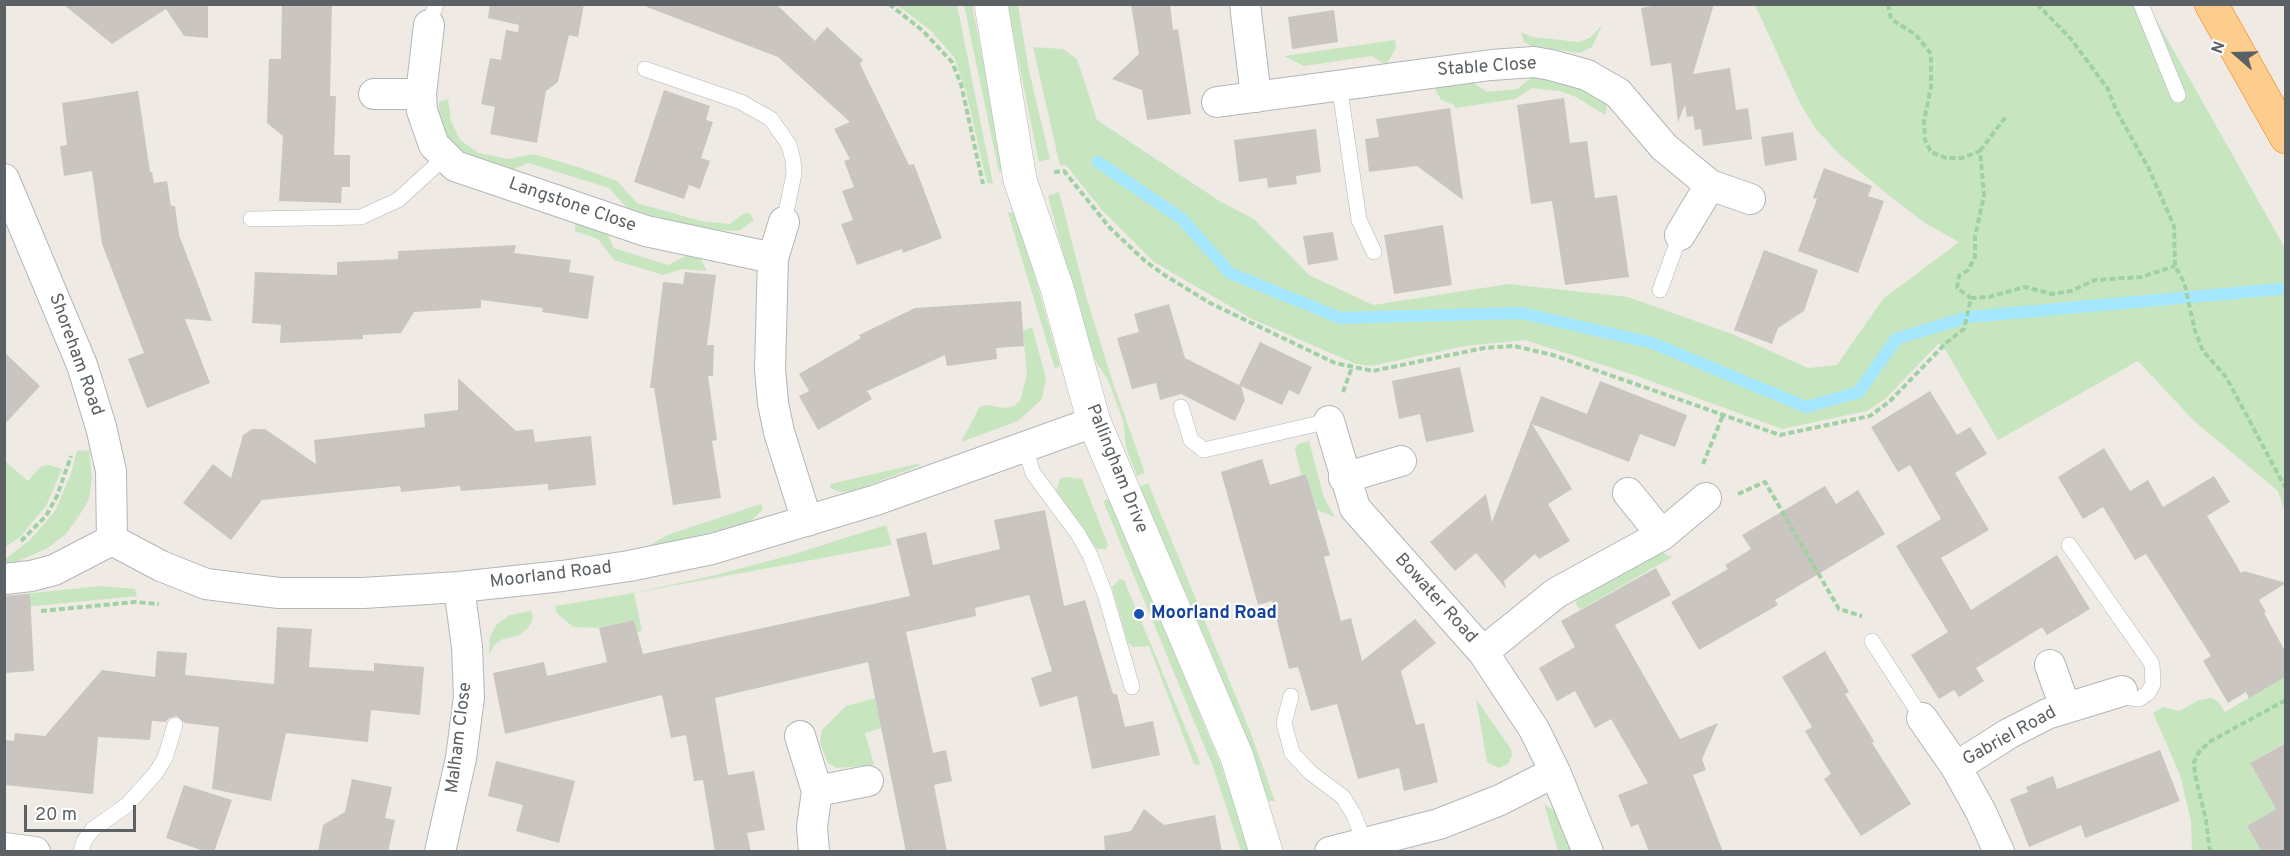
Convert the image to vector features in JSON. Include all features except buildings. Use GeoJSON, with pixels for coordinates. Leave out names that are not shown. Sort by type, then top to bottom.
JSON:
{"type":"FeatureCollection","features":[{"type":"Feature","properties":{"kind":"highway"},"geometry":{"type":"LineString","coordinates":[[2211,4],[2286,137]]}},
{"type":"Feature","properties":{"kind":"street","name":"Pallingham Drive"},"geometry":{"type":"LineString","coordinates":[[991,4],[1020,180],[1056,288],[1094,422],[1237,757],[1266,852]]}},
{"type":"Feature","properties":{"kind":"street"},"geometry":{"type":"LineString","coordinates":[[1245,4],[1256,97]]}},
{"type":"Feature","properties":{"kind":"street"},"geometry":{"type":"LineString","coordinates":[[433,15],[421,94],[427,130],[444,158]]}},
{"type":"Feature","properties":{"kind":"street","name":"Stable Close"},"geometry":{"type":"LineString","coordinates":[[1217,102],[1516,62],[1534,62],[1567,68],[1587,75],[1618,93],[1664,147],[1710,185],[1750,199]]}},
{"type":"Feature","properties":{"kind":"street"},"geometry":{"type":"LineString","coordinates":[[374,94],[421,94]]}},
{"type":"Feature","properties":{"kind":"street","name":"Langstone Close"},"geometry":{"type":"LineString","coordinates":[[444,158],[466,171],[572,204],[646,231],[773,258]]}},
{"type":"Feature","properties":{"kind":"street","name":"Shoreham Road"},"geometry":{"type":"LineString","coordinates":[[4,178],[82,366],[102,427],[111,471],[112,540]]}},
{"type":"Feature","properties":{"kind":"street"},"geometry":{"type":"LineString","coordinates":[[1680,235],[1710,185]]}},
{"type":"Feature","properties":{"kind":"street"},"geometry":{"type":"LineString","coordinates":[[784,222],[773,258],[770,369],[773,403],[779,432],[807,521]]}},
{"type":"Feature","properties":{"kind":"street","name":"Bowater Road"},"geometry":{"type":"LineString","coordinates":[[1329,421],[1344,478],[1355,508],[1483,652],[1534,729],[1555,772],[1588,852]]}},
{"type":"Feature","properties":{"kind":"street","name":"Moorland Road"},"geometry":{"type":"LineString","coordinates":[[112,540],[161,566],[206,584],[279,593],[363,593],[459,587],[629,566],[712,549],[876,500],[1094,422]]}},
{"type":"Feature","properties":{"kind":"street"},"geometry":{"type":"LineString","coordinates":[[1344,478],[1401,461]]}},
{"type":"Feature","properties":{"kind":"street"},"geometry":{"type":"LineString","coordinates":[[1483,652],[1556,593],[1662,535],[1713,490]]}},
{"type":"Feature","properties":{"kind":"street"},"geometry":{"type":"LineString","coordinates":[[1628,493],[1662,535]]}},
{"type":"Feature","properties":{"kind":"street"},"geometry":{"type":"LineString","coordinates":[[4,579],[31,576],[54,570],[112,540]]}},
{"type":"Feature","properties":{"kind":"street","name":"Malham Close"},"geometry":{"type":"LineString","coordinates":[[440,852],[460,758],[469,697],[467,647],[459,587]]}},
{"type":"Feature","properties":{"kind":"street","name":"Gabriel Road"},"geometry":{"type":"LineString","coordinates":[[2050,665],[2065,707]]}},
{"type":"Feature","properties":{"kind":"street","name":"Gabriel Road"},"geometry":{"type":"LineString","coordinates":[[1956,767],[2030,722],[2065,707],[2122,691]]}},
{"type":"Feature","properties":{"kind":"street","name":"Gabriel Road"},"geometry":{"type":"LineString","coordinates":[[1922,718],[1956,767],[1982,813],[1999,852]]}},
{"type":"Feature","properties":{"kind":"street"},"geometry":{"type":"LineString","coordinates":[[800,736],[817,791],[812,827],[814,852]]}},
{"type":"Feature","properties":{"kind":"street"},"geometry":{"type":"LineString","coordinates":[[1330,852],[1364,841],[1439,824],[1500,800],[1555,772]]}},
{"type":"Feature","properties":{"kind":"street"},"geometry":{"type":"LineString","coordinates":[[817,791],[868,780]]}},
{"type":"Feature","properties":{"kind":"lane"},"geometry":{"type":"LineString","coordinates":[[2141,4],[2178,95]]}},
{"type":"Feature","properties":{"kind":"lane"},"geometry":{"type":"LineString","coordinates":[[645,69],[741,102],[771,119],[782,132],[793,159],[794,174],[784,222]]}},
{"type":"Feature","properties":{"kind":"lane"},"geometry":{"type":"LineString","coordinates":[[1339,84],[1359,220],[1374,252]]}},
{"type":"Feature","properties":{"kind":"lane"},"geometry":{"type":"LineString","coordinates":[[251,219],[361,217],[398,200],[444,158]]}},
{"type":"Feature","properties":{"kind":"lane"},"geometry":{"type":"LineString","coordinates":[[1660,290],[1680,235]]}},
{"type":"Feature","properties":{"kind":"lane"},"geometry":{"type":"LineString","coordinates":[[1181,407],[1191,440],[1204,450],[1329,421]]}},
{"type":"Feature","properties":{"kind":"lane"},"geometry":{"type":"LineString","coordinates":[[1025,448],[1033,473],[1078,534],[1090,555],[1105,594],[1132,687]]}},
{"type":"Feature","properties":{"kind":"lane"},"geometry":{"type":"LineString","coordinates":[[2069,544],[2152,664],[2153,684],[2148,693],[2139,699],[2131,698],[2122,691]]}},
{"type":"Feature","properties":{"kind":"lane"},"geometry":{"type":"LineString","coordinates":[[1872,641],[1922,718]]}},
{"type":"Feature","properties":{"kind":"lane"},"geometry":{"type":"LineString","coordinates":[[1291,696],[1284,723],[1286,739],[1292,753],[1311,774],[1343,798],[1354,815],[1364,841]]}},
{"type":"Feature","properties":{"kind":"lane"},"geometry":{"type":"LineString","coordinates":[[81,852],[84,841],[93,829],[127,805],[155,774],[165,758],[175,724]]}},
{"type":"Feature","properties":{"kind":"path"},"geometry":{"type":"LineString","coordinates":[[889,4],[922,30],[952,62],[961,84],[980,180],[985,186],[992,188],[1064,171],[1110,228],[1144,261],[1210,303],[1335,363],[1373,371],[1484,348],[1514,346],[1553,355],[1780,435],[1870,416],[1890,401],[1946,343],[1964,329],[1971,298]]}},
{"type":"Feature","properties":{"kind":"path"},"geometry":{"type":"LineString","coordinates":[[1888,4],[1891,19],[1916,35],[1931,54],[1931,87],[1924,121],[1925,140],[1931,152],[1946,158],[1962,158],[1980,151],[2007,115]]}},
{"type":"Feature","properties":{"kind":"path"},"geometry":{"type":"LineString","coordinates":[[2037,4],[2072,39],[2108,89],[2116,110],[2149,169],[2174,226],[2175,266],[2184,282],[2195,331],[2203,351],[2226,377],[2286,489]]}},
{"type":"Feature","properties":{"kind":"path"},"geometry":{"type":"LineString","coordinates":[[1980,151],[1984,195],[1975,237],[1975,257],[1968,270],[1959,276],[1957,288],[1971,298],[1989,297],[2025,287],[2052,294],[2071,291],[2095,280],[2141,277],[2175,266]]}},
{"type":"Feature","properties":{"kind":"path"},"geometry":{"type":"LineString","coordinates":[[1055,163],[1060,182]]}},
{"type":"Feature","properties":{"kind":"path"},"geometry":{"type":"LineString","coordinates":[[1723,415],[1713,490],[1765,483],[1839,609],[1867,617]]}},
{"type":"Feature","properties":{"kind":"path"},"geometry":{"type":"LineString","coordinates":[[14,547],[46,516],[57,495],[73,450]]}},
{"type":"Feature","properties":{"kind":"path"},"geometry":{"type":"LineString","coordinates":[[40,612],[135,602],[172,605],[206,584]]}},
{"type":"Feature","properties":{"kind":"path"},"geometry":{"type":"LineString","coordinates":[[2210,852],[2206,820],[2195,775],[2194,762],[2199,752],[2209,742],[2286,700]]}},
{"type":"Feature","properties":{"kind":"green space"},"geometry":{"type":"Polygon","coordinates":[[[897,5],[957,5],[993,184],[987,183],[966,91],[954,57],[930,30],[897,5]]]}},
{"type":"Feature","properties":{"kind":"green space"},"geometry":{"type":"Polygon","coordinates":[[[964,5],[972,5],[1005,172],[999,172],[964,5]]]}},
{"type":"Feature","properties":{"kind":"green space"},"geometry":{"type":"Polygon","coordinates":[[[1007,5],[1018,5],[1029,71],[1050,159],[1039,162],[1007,5]]]}},
{"type":"Feature","properties":{"kind":"green space"},"geometry":{"type":"Polygon","coordinates":[[[1755,5],[2148,5],[2285,248],[2285,512],[2278,491],[2194,421],[2138,361],[1998,440],[1946,351],[1939,343],[1886,398],[1867,411],[1782,429],[1634,375],[1525,340],[1465,346],[1371,366],[1356,364],[1252,319],[1154,262],[1101,209],[1066,165],[1060,166],[1033,47],[1063,49],[1077,59],[1097,120],[1221,202],[1254,219],[1309,275],[1373,305],[1509,284],[1628,297],[1732,334],[1808,368],[1837,365],[1883,299],[1959,242],[1925,223],[1892,198],[1840,155],[1815,128],[1800,103],[1755,5]]]}},
{"type":"Feature","properties":{"kind":"green space"},"geometry":{"type":"Polygon","coordinates":[[[1602,25],[1592,47],[1580,53],[1531,46],[1524,42],[1521,32],[1532,37],[1579,42],[1590,38],[1602,25]]]}},
{"type":"Feature","properties":{"kind":"green space"},"geometry":{"type":"Polygon","coordinates":[[[1395,40],[1396,48],[1386,65],[1372,56],[1304,66],[1284,56],[1395,40]]]}},
{"type":"Feature","properties":{"kind":"green space"},"geometry":{"type":"Polygon","coordinates":[[[1532,77],[1580,86],[1608,103],[1605,115],[1576,97],[1560,91],[1532,88],[1515,99],[1455,108],[1454,105],[1441,100],[1434,87],[1472,82],[1487,92],[1517,89],[1532,77]]]}},
{"type":"Feature","properties":{"kind":"green space"},"geometry":{"type":"Polygon","coordinates":[[[448,99],[451,121],[460,140],[479,153],[509,159],[534,154],[581,168],[617,181],[637,203],[701,221],[730,224],[743,214],[750,213],[754,220],[739,231],[700,229],[628,209],[609,188],[528,163],[507,172],[468,159],[448,142],[438,119],[439,102],[448,99]]]}},
{"type":"Feature","properties":{"kind":"green space"},"geometry":{"type":"Polygon","coordinates":[[[1059,192],[1086,296],[1112,380],[1145,473],[1137,476],[1126,448],[1123,420],[1108,380],[1096,362],[1075,299],[1048,196],[1059,192]]]}},
{"type":"Feature","properties":{"kind":"green space"},"geometry":{"type":"Polygon","coordinates":[[[1017,212],[1060,366],[1055,369],[1008,213],[1017,212]]]}},
{"type":"Feature","properties":{"kind":"green space"},"geometry":{"type":"Polygon","coordinates":[[[582,220],[605,229],[614,248],[668,265],[687,255],[700,257],[707,271],[682,269],[663,275],[614,260],[598,239],[575,231],[575,223],[582,220]]]}},
{"type":"Feature","properties":{"kind":"green space"},"geometry":{"type":"Polygon","coordinates":[[[1032,327],[1046,378],[1042,399],[1018,421],[961,442],[979,408],[985,405],[1005,408],[1014,406],[1020,401],[1027,374],[1023,331],[1032,327]]]}},
{"type":"Feature","properties":{"kind":"green space"},"geometry":{"type":"Polygon","coordinates":[[[1309,441],[1324,498],[1335,517],[1317,510],[1306,474],[1301,475],[1295,449],[1298,444],[1309,441]]]}},
{"type":"Feature","properties":{"kind":"green space"},"geometry":{"type":"Polygon","coordinates":[[[89,450],[92,479],[89,499],[79,516],[66,534],[48,548],[5,567],[5,559],[30,540],[55,511],[71,474],[77,451],[89,450]]]}},
{"type":"Feature","properties":{"kind":"green space"},"geometry":{"type":"Polygon","coordinates":[[[5,461],[28,481],[41,466],[50,465],[62,469],[46,506],[20,537],[5,547],[5,461]]]}},
{"type":"Feature","properties":{"kind":"green space"},"geometry":{"type":"Polygon","coordinates":[[[921,465],[853,491],[840,492],[830,488],[830,484],[921,465]]]}},
{"type":"Feature","properties":{"kind":"green space"},"geometry":{"type":"Polygon","coordinates":[[[1065,477],[1082,479],[1108,545],[1106,549],[1097,549],[1056,491],[1060,479],[1065,477]]]}},
{"type":"Feature","properties":{"kind":"green space"},"geometry":{"type":"Polygon","coordinates":[[[1148,483],[1250,731],[1275,801],[1269,801],[1211,652],[1140,487],[1148,483]]]}},
{"type":"Feature","properties":{"kind":"green space"},"geometry":{"type":"Polygon","coordinates":[[[1110,498],[1220,763],[1250,851],[1241,851],[1213,767],[1103,501],[1110,498]]]}},
{"type":"Feature","properties":{"kind":"green space"},"geometry":{"type":"Polygon","coordinates":[[[761,504],[763,509],[749,523],[644,549],[667,535],[761,504]]]}},
{"type":"Feature","properties":{"kind":"green space"},"geometry":{"type":"Polygon","coordinates":[[[886,525],[892,545],[634,593],[642,631],[637,632],[634,620],[599,628],[573,627],[556,612],[555,606],[633,593],[712,576],[791,555],[886,525]]]}},
{"type":"Feature","properties":{"kind":"green space"},"geometry":{"type":"Polygon","coordinates":[[[1661,552],[1672,557],[1580,610],[1576,604],[1577,596],[1661,552]]]}},
{"type":"Feature","properties":{"kind":"green space"},"geometry":{"type":"Polygon","coordinates":[[[1120,579],[1124,580],[1201,765],[1194,764],[1149,646],[1133,647],[1128,643],[1112,587],[1120,579]]]}},
{"type":"Feature","properties":{"kind":"green space"},"geometry":{"type":"Polygon","coordinates":[[[100,586],[135,589],[137,596],[5,609],[5,596],[100,586]]]}},
{"type":"Feature","properties":{"kind":"green space"},"geometry":{"type":"Polygon","coordinates":[[[531,611],[533,618],[528,628],[518,636],[503,639],[494,645],[489,655],[490,637],[497,624],[510,615],[531,611]]]}},
{"type":"Feature","properties":{"kind":"green space"},"geometry":{"type":"Polygon","coordinates":[[[2285,676],[2285,743],[2250,763],[2276,809],[2247,826],[2262,851],[2192,851],[2191,821],[2180,775],[2153,713],[2163,707],[2179,711],[2199,700],[2211,698],[2218,701],[2225,712],[2285,676]]]}},
{"type":"Feature","properties":{"kind":"green space"},"geometry":{"type":"Polygon","coordinates":[[[884,696],[882,728],[865,733],[874,765],[837,768],[828,763],[820,743],[822,730],[846,706],[884,696]]]}},
{"type":"Feature","properties":{"kind":"green space"},"geometry":{"type":"Polygon","coordinates":[[[1476,699],[1511,749],[1512,756],[1508,764],[1499,768],[1487,762],[1476,699]]]}},
{"type":"Feature","properties":{"kind":"green space"},"geometry":{"type":"Polygon","coordinates":[[[1544,804],[1557,813],[1572,851],[1558,851],[1544,804]]]}},
{"type":"Feature","properties":{"kind":"waterway"},"geometry":{"type":"LineString","coordinates":[[1098,162],[1182,219],[1230,273],[1340,318],[1521,313],[1652,343],[1806,407],[1859,392],[1896,339],[1968,317],[2280,289]]}},
{"type":"Feature","properties":{"kind":"place","name":"Moorland Road"},"geometry":{"type":"Point","coordinates":[1139,614]}}]}
